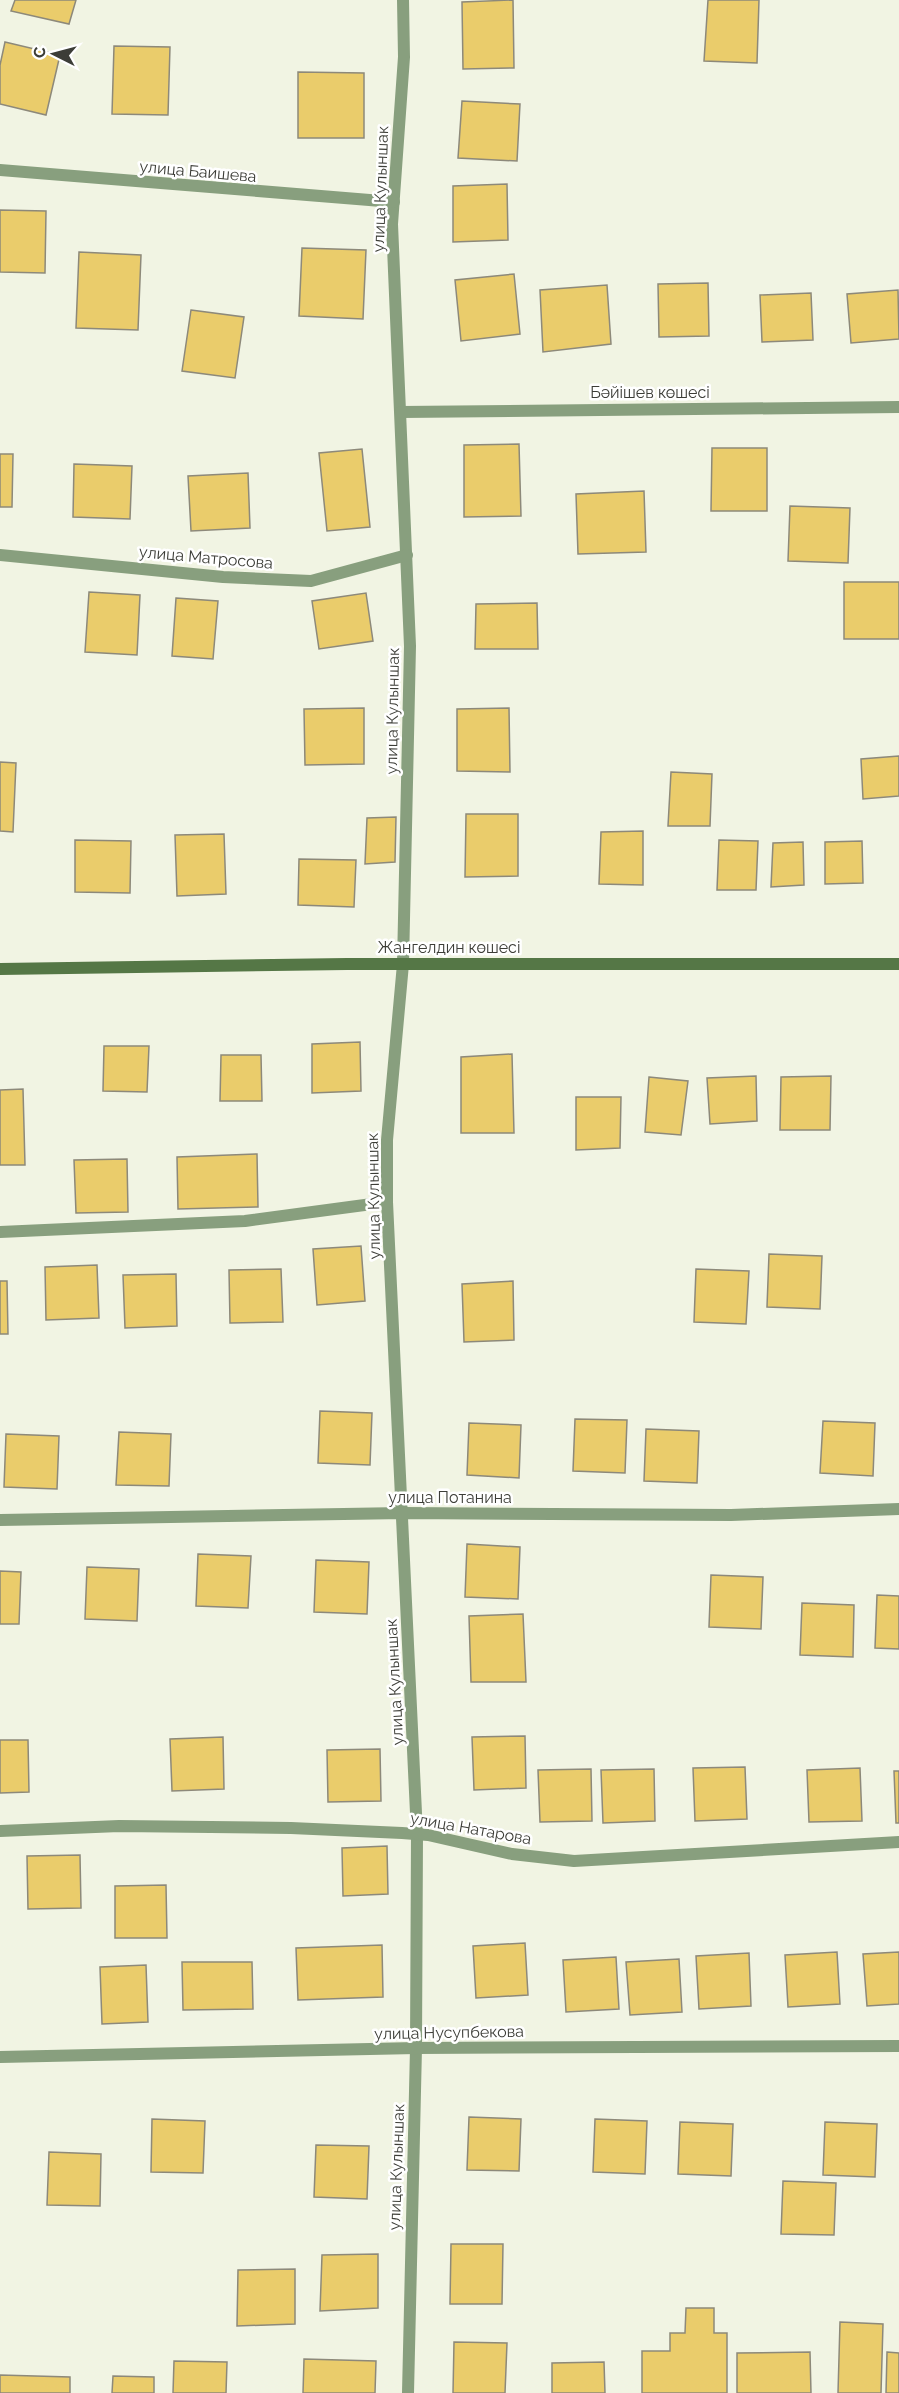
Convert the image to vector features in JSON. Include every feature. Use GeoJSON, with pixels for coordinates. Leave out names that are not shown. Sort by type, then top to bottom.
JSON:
{"type":"FeatureCollection","features":[{"type":"Feature","properties":{"kind":"main road","name":"Жангелдин көшесі"},"geometry":{"type":"LineString","coordinates":[[0,969],[403,964],[899,964]]}},
{"type":"Feature","properties":{"kind":"street","name":"улица Кулыншак"},"geometry":{"type":"LineString","coordinates":[[403,0],[404,57],[392,224],[410,646],[403,964],[387,1140],[387,1202],[417,1834],[416,2048],[408,2393]]}},
{"type":"Feature","properties":{"kind":"street","name":"улица Баишева"},"geometry":{"type":"LineString","coordinates":[[0,170],[393,202]]}},
{"type":"Feature","properties":{"kind":"street","name":"Бәйішев көшесі"},"geometry":{"type":"LineString","coordinates":[[401,412],[899,407]]}},
{"type":"Feature","properties":{"kind":"street","name":"улица Матросова"},"geometry":{"type":"LineString","coordinates":[[0,555],[223,577],[311,581],[407,555]]}},
{"type":"Feature","properties":{"kind":"street"},"geometry":{"type":"LineString","coordinates":[[0,1232],[245,1221],[387,1202]]}},
{"type":"Feature","properties":{"kind":"street","name":"улица Потанина"},"geometry":{"type":"LineString","coordinates":[[0,1520],[403,1513],[731,1515],[899,1509]]}},
{"type":"Feature","properties":{"kind":"street","name":"улица Натарова"},"geometry":{"type":"LineString","coordinates":[[0,1831],[118,1826],[291,1828],[417,1834],[512,1854],[574,1861],[899,1842]]}},
{"type":"Feature","properties":{"kind":"street","name":"улица Нусупбекова"},"geometry":{"type":"LineString","coordinates":[[0,2057],[416,2048],[899,2046]]}},
{"type":"Feature","properties":{"kind":"building"},"geometry":{"type":"Polygon","coordinates":[[[15,0],[76,0],[69,24],[11,11],[15,0]]]}},
{"type":"Feature","properties":{"kind":"building"},"geometry":{"type":"Polygon","coordinates":[[[513,0],[514,68],[463,69],[462,2],[513,0]]]}},
{"type":"Feature","properties":{"kind":"building"},"geometry":{"type":"Polygon","coordinates":[[[708,0],[759,0],[757,63],[704,61],[708,0]]]}},
{"type":"Feature","properties":{"kind":"building"},"geometry":{"type":"Polygon","coordinates":[[[5,42],[60,55],[46,115],[0,104],[0,65],[5,42]]]}},
{"type":"Feature","properties":{"kind":"building"},"geometry":{"type":"Polygon","coordinates":[[[114,46],[170,47],[168,115],[112,114],[114,46]]]}},
{"type":"Feature","properties":{"kind":"building"},"geometry":{"type":"Polygon","coordinates":[[[298,72],[364,73],[364,138],[298,138],[298,72]]]}},
{"type":"Feature","properties":{"kind":"building"},"geometry":{"type":"Polygon","coordinates":[[[462,101],[520,104],[517,161],[458,158],[462,101]]]}},
{"type":"Feature","properties":{"kind":"building"},"geometry":{"type":"Polygon","coordinates":[[[507,184],[508,240],[453,242],[453,186],[507,184]]]}},
{"type":"Feature","properties":{"kind":"building"},"geometry":{"type":"Polygon","coordinates":[[[0,210],[46,211],[45,273],[0,272],[0,210]]]}},
{"type":"Feature","properties":{"kind":"building"},"geometry":{"type":"Polygon","coordinates":[[[302,248],[366,250],[363,319],[299,316],[302,248]]]}},
{"type":"Feature","properties":{"kind":"building"},"geometry":{"type":"Polygon","coordinates":[[[79,252],[141,255],[138,330],[76,328],[79,252]]]}},
{"type":"Feature","properties":{"kind":"building"},"geometry":{"type":"Polygon","coordinates":[[[514,274],[520,334],[461,341],[455,280],[514,274]]]}},
{"type":"Feature","properties":{"kind":"building"},"geometry":{"type":"Polygon","coordinates":[[[708,283],[709,336],[659,337],[658,284],[708,283]]]}},
{"type":"Feature","properties":{"kind":"building"},"geometry":{"type":"Polygon","coordinates":[[[607,285],[611,344],[543,352],[540,290],[607,285]]]}},
{"type":"Feature","properties":{"kind":"building"},"geometry":{"type":"Polygon","coordinates":[[[898,290],[899,339],[851,343],[847,294],[898,290]]]}},
{"type":"Feature","properties":{"kind":"building"},"geometry":{"type":"Polygon","coordinates":[[[811,293],[813,340],[762,342],[760,295],[811,293]]]}},
{"type":"Feature","properties":{"kind":"building"},"geometry":{"type":"Polygon","coordinates":[[[191,310],[244,317],[235,378],[182,371],[191,310]]]}},
{"type":"Feature","properties":{"kind":"building"},"geometry":{"type":"Polygon","coordinates":[[[519,444],[521,516],[464,517],[464,445],[519,444]]]}},
{"type":"Feature","properties":{"kind":"building"},"geometry":{"type":"Polygon","coordinates":[[[712,448],[767,448],[767,511],[711,511],[712,448]]]}},
{"type":"Feature","properties":{"kind":"building"},"geometry":{"type":"Polygon","coordinates":[[[362,449],[370,527],[327,531],[319,453],[362,449]]]}},
{"type":"Feature","properties":{"kind":"building"},"geometry":{"type":"Polygon","coordinates":[[[0,454],[13,454],[12,507],[0,507],[0,454]]]}},
{"type":"Feature","properties":{"kind":"building"},"geometry":{"type":"Polygon","coordinates":[[[74,464],[132,466],[130,519],[73,517],[74,464]]]}},
{"type":"Feature","properties":{"kind":"building"},"geometry":{"type":"Polygon","coordinates":[[[248,473],[250,528],[191,531],[188,476],[248,473]]]}},
{"type":"Feature","properties":{"kind":"building"},"geometry":{"type":"Polygon","coordinates":[[[644,491],[646,552],[578,554],[576,494],[644,491]]]}},
{"type":"Feature","properties":{"kind":"building"},"geometry":{"type":"Polygon","coordinates":[[[790,506],[850,508],[848,563],[788,561],[790,506]]]}},
{"type":"Feature","properties":{"kind":"building"},"geometry":{"type":"Polygon","coordinates":[[[844,582],[899,582],[899,639],[844,639],[844,582]]]}},
{"type":"Feature","properties":{"kind":"building"},"geometry":{"type":"Polygon","coordinates":[[[89,592],[140,595],[137,655],[85,652],[89,592]]]}},
{"type":"Feature","properties":{"kind":"building"},"geometry":{"type":"Polygon","coordinates":[[[366,593],[373,641],[319,649],[312,601],[366,593]]]}},
{"type":"Feature","properties":{"kind":"building"},"geometry":{"type":"Polygon","coordinates":[[[176,598],[218,601],[213,659],[172,656],[176,598]]]}},
{"type":"Feature","properties":{"kind":"building"},"geometry":{"type":"Polygon","coordinates":[[[537,603],[538,649],[475,649],[476,604],[537,603]]]}},
{"type":"Feature","properties":{"kind":"building"},"geometry":{"type":"Polygon","coordinates":[[[364,708],[364,764],[305,765],[304,709],[364,708]]]}},
{"type":"Feature","properties":{"kind":"building"},"geometry":{"type":"Polygon","coordinates":[[[509,708],[510,772],[457,771],[457,709],[509,708]]]}},
{"type":"Feature","properties":{"kind":"building"},"geometry":{"type":"Polygon","coordinates":[[[899,756],[899,796],[863,799],[861,759],[899,756]]]}},
{"type":"Feature","properties":{"kind":"building"},"geometry":{"type":"Polygon","coordinates":[[[0,762],[16,763],[13,832],[0,831],[0,762]]]}},
{"type":"Feature","properties":{"kind":"building"},"geometry":{"type":"Polygon","coordinates":[[[671,772],[712,774],[710,826],[668,826],[671,772]]]}},
{"type":"Feature","properties":{"kind":"building"},"geometry":{"type":"Polygon","coordinates":[[[466,814],[518,814],[518,876],[465,877],[466,814]]]}},
{"type":"Feature","properties":{"kind":"building"},"geometry":{"type":"Polygon","coordinates":[[[396,817],[395,862],[365,864],[367,818],[396,817]]]}},
{"type":"Feature","properties":{"kind":"building"},"geometry":{"type":"Polygon","coordinates":[[[643,831],[643,885],[599,884],[601,832],[643,831]]]}},
{"type":"Feature","properties":{"kind":"building"},"geometry":{"type":"Polygon","coordinates":[[[224,834],[226,894],[177,896],[175,835],[224,834]]]}},
{"type":"Feature","properties":{"kind":"building"},"geometry":{"type":"Polygon","coordinates":[[[75,840],[131,841],[130,893],[75,892],[75,840]]]}},
{"type":"Feature","properties":{"kind":"building"},"geometry":{"type":"Polygon","coordinates":[[[719,840],[758,841],[756,890],[717,890],[719,840]]]}},
{"type":"Feature","properties":{"kind":"building"},"geometry":{"type":"Polygon","coordinates":[[[862,841],[863,883],[825,884],[825,842],[862,841]]]}},
{"type":"Feature","properties":{"kind":"building"},"geometry":{"type":"Polygon","coordinates":[[[803,842],[804,885],[771,887],[773,843],[803,842]]]}},
{"type":"Feature","properties":{"kind":"building"},"geometry":{"type":"Polygon","coordinates":[[[299,859],[356,860],[354,907],[298,905],[299,859]]]}},
{"type":"Feature","properties":{"kind":"building"},"geometry":{"type":"Polygon","coordinates":[[[360,1042],[361,1091],[312,1093],[312,1044],[360,1042]]]}},
{"type":"Feature","properties":{"kind":"building"},"geometry":{"type":"Polygon","coordinates":[[[104,1046],[149,1046],[147,1092],[103,1091],[104,1046]]]}},
{"type":"Feature","properties":{"kind":"building"},"geometry":{"type":"Polygon","coordinates":[[[512,1054],[514,1133],[461,1133],[461,1057],[512,1054]]]}},
{"type":"Feature","properties":{"kind":"building"},"geometry":{"type":"Polygon","coordinates":[[[221,1055],[261,1055],[262,1101],[220,1101],[221,1055]]]}},
{"type":"Feature","properties":{"kind":"building"},"geometry":{"type":"Polygon","coordinates":[[[756,1076],[757,1121],[710,1124],[707,1078],[756,1076]]]}},
{"type":"Feature","properties":{"kind":"building"},"geometry":{"type":"Polygon","coordinates":[[[831,1076],[830,1130],[780,1130],[781,1077],[831,1076]]]}},
{"type":"Feature","properties":{"kind":"building"},"geometry":{"type":"Polygon","coordinates":[[[649,1077],[688,1081],[681,1135],[645,1132],[649,1077]]]}},
{"type":"Feature","properties":{"kind":"building"},"geometry":{"type":"Polygon","coordinates":[[[23,1089],[25,1165],[0,1165],[0,1090],[23,1089]]]}},
{"type":"Feature","properties":{"kind":"building"},"geometry":{"type":"Polygon","coordinates":[[[576,1097],[621,1097],[620,1148],[576,1150],[576,1097]]]}},
{"type":"Feature","properties":{"kind":"building"},"geometry":{"type":"Polygon","coordinates":[[[257,1154],[258,1207],[178,1209],[177,1157],[257,1154]]]}},
{"type":"Feature","properties":{"kind":"building"},"geometry":{"type":"Polygon","coordinates":[[[127,1159],[128,1212],[76,1213],[74,1160],[127,1159]]]}},
{"type":"Feature","properties":{"kind":"building"},"geometry":{"type":"Polygon","coordinates":[[[361,1246],[365,1301],[317,1305],[313,1249],[361,1246]]]}},
{"type":"Feature","properties":{"kind":"building"},"geometry":{"type":"Polygon","coordinates":[[[769,1254],[822,1256],[820,1309],[767,1307],[769,1254]]]}},
{"type":"Feature","properties":{"kind":"building"},"geometry":{"type":"Polygon","coordinates":[[[97,1265],[99,1318],[46,1320],[45,1267],[97,1265]]]}},
{"type":"Feature","properties":{"kind":"building"},"geometry":{"type":"Polygon","coordinates":[[[281,1269],[283,1322],[230,1323],[229,1270],[281,1269]]]}},
{"type":"Feature","properties":{"kind":"building"},"geometry":{"type":"Polygon","coordinates":[[[696,1269],[749,1271],[746,1324],[694,1322],[696,1269]]]}},
{"type":"Feature","properties":{"kind":"building"},"geometry":{"type":"Polygon","coordinates":[[[176,1274],[177,1326],[125,1328],[123,1275],[176,1274]]]}},
{"type":"Feature","properties":{"kind":"building"},"geometry":{"type":"Polygon","coordinates":[[[0,1281],[7,1281],[8,1334],[0,1334],[0,1281]]]}},
{"type":"Feature","properties":{"kind":"building"},"geometry":{"type":"Polygon","coordinates":[[[513,1281],[514,1340],[464,1342],[462,1284],[513,1281]]]}},
{"type":"Feature","properties":{"kind":"building"},"geometry":{"type":"Polygon","coordinates":[[[320,1411],[372,1413],[370,1465],[318,1463],[320,1411]]]}},
{"type":"Feature","properties":{"kind":"building"},"geometry":{"type":"Polygon","coordinates":[[[575,1419],[627,1420],[625,1473],[573,1471],[575,1419]]]}},
{"type":"Feature","properties":{"kind":"building"},"geometry":{"type":"Polygon","coordinates":[[[823,1421],[875,1423],[873,1476],[820,1473],[823,1421]]]}},
{"type":"Feature","properties":{"kind":"building"},"geometry":{"type":"Polygon","coordinates":[[[469,1423],[521,1425],[519,1478],[467,1475],[469,1423]]]}},
{"type":"Feature","properties":{"kind":"building"},"geometry":{"type":"Polygon","coordinates":[[[646,1429],[699,1431],[697,1483],[644,1481],[646,1429]]]}},
{"type":"Feature","properties":{"kind":"building"},"geometry":{"type":"Polygon","coordinates":[[[119,1432],[171,1434],[169,1486],[116,1485],[119,1432]]]}},
{"type":"Feature","properties":{"kind":"building"},"geometry":{"type":"Polygon","coordinates":[[[6,1434],[59,1436],[57,1489],[4,1487],[6,1434]]]}},
{"type":"Feature","properties":{"kind":"building"},"geometry":{"type":"Polygon","coordinates":[[[467,1544],[520,1547],[518,1599],[465,1597],[467,1544]]]}},
{"type":"Feature","properties":{"kind":"building"},"geometry":{"type":"Polygon","coordinates":[[[198,1554],[251,1556],[248,1608],[196,1606],[198,1554]]]}},
{"type":"Feature","properties":{"kind":"building"},"geometry":{"type":"Polygon","coordinates":[[[316,1560],[369,1562],[367,1614],[314,1612],[316,1560]]]}},
{"type":"Feature","properties":{"kind":"building"},"geometry":{"type":"Polygon","coordinates":[[[87,1567],[139,1569],[137,1621],[85,1619],[87,1567]]]}},
{"type":"Feature","properties":{"kind":"building"},"geometry":{"type":"Polygon","coordinates":[[[0,1571],[21,1572],[19,1624],[0,1624],[0,1571]]]}},
{"type":"Feature","properties":{"kind":"building"},"geometry":{"type":"Polygon","coordinates":[[[711,1575],[763,1577],[761,1629],[709,1627],[711,1575]]]}},
{"type":"Feature","properties":{"kind":"building"},"geometry":{"type":"Polygon","coordinates":[[[877,1595],[899,1596],[899,1649],[875,1648],[877,1595]]]}},
{"type":"Feature","properties":{"kind":"building"},"geometry":{"type":"Polygon","coordinates":[[[802,1603],[854,1605],[853,1657],[800,1655],[802,1603]]]}},
{"type":"Feature","properties":{"kind":"building"},"geometry":{"type":"Polygon","coordinates":[[[523,1614],[526,1682],[471,1682],[469,1616],[523,1614]]]}},
{"type":"Feature","properties":{"kind":"building"},"geometry":{"type":"Polygon","coordinates":[[[525,1736],[526,1788],[474,1790],[472,1737],[525,1736]]]}},
{"type":"Feature","properties":{"kind":"building"},"geometry":{"type":"Polygon","coordinates":[[[223,1737],[224,1789],[172,1791],[170,1739],[223,1737]]]}},
{"type":"Feature","properties":{"kind":"building"},"geometry":{"type":"Polygon","coordinates":[[[0,1740],[28,1740],[29,1792],[0,1793],[0,1740]]]}},
{"type":"Feature","properties":{"kind":"building"},"geometry":{"type":"Polygon","coordinates":[[[380,1749],[381,1801],[328,1802],[327,1750],[380,1749]]]}},
{"type":"Feature","properties":{"kind":"building"},"geometry":{"type":"Polygon","coordinates":[[[745,1767],[747,1819],[695,1821],[693,1768],[745,1767]]]}},
{"type":"Feature","properties":{"kind":"building"},"geometry":{"type":"Polygon","coordinates":[[[860,1768],[862,1821],[809,1822],[807,1770],[860,1768]]]}},
{"type":"Feature","properties":{"kind":"building"},"geometry":{"type":"Polygon","coordinates":[[[591,1769],[592,1821],[540,1822],[538,1770],[591,1769]]]}},
{"type":"Feature","properties":{"kind":"building"},"geometry":{"type":"Polygon","coordinates":[[[654,1769],[655,1821],[603,1823],[601,1770],[654,1769]]]}},
{"type":"Feature","properties":{"kind":"building"},"geometry":{"type":"Polygon","coordinates":[[[894,1771],[899,1771],[899,1823],[896,1823],[894,1771]]]}},
{"type":"Feature","properties":{"kind":"building"},"geometry":{"type":"Polygon","coordinates":[[[387,1846],[388,1894],[343,1896],[342,1848],[387,1846]]]}},
{"type":"Feature","properties":{"kind":"building"},"geometry":{"type":"Polygon","coordinates":[[[80,1855],[81,1908],[28,1909],[27,1856],[80,1855]]]}},
{"type":"Feature","properties":{"kind":"building"},"geometry":{"type":"Polygon","coordinates":[[[166,1885],[167,1938],[115,1938],[115,1886],[166,1885]]]}},
{"type":"Feature","properties":{"kind":"building"},"geometry":{"type":"Polygon","coordinates":[[[525,1943],[528,1995],[476,1998],[473,1946],[525,1943]]]}},
{"type":"Feature","properties":{"kind":"building"},"geometry":{"type":"Polygon","coordinates":[[[382,1945],[383,1997],[298,2000],[296,1948],[382,1945]]]}},
{"type":"Feature","properties":{"kind":"building"},"geometry":{"type":"Polygon","coordinates":[[[837,1952],[840,2004],[788,2007],[785,1955],[837,1952]]]}},
{"type":"Feature","properties":{"kind":"building"},"geometry":{"type":"Polygon","coordinates":[[[899,1952],[899,2004],[867,2006],[863,1954],[899,1952]]]}},
{"type":"Feature","properties":{"kind":"building"},"geometry":{"type":"Polygon","coordinates":[[[749,1953],[751,2006],[699,2009],[696,1956],[749,1953]]]}},
{"type":"Feature","properties":{"kind":"building"},"geometry":{"type":"Polygon","coordinates":[[[616,1957],[619,2009],[566,2012],[563,1960],[616,1957]]]}},
{"type":"Feature","properties":{"kind":"building"},"geometry":{"type":"Polygon","coordinates":[[[679,1959],[682,2012],[630,2015],[626,1962],[679,1959]]]}},
{"type":"Feature","properties":{"kind":"building"},"geometry":{"type":"Polygon","coordinates":[[[182,1962],[252,1962],[253,2009],[183,2010],[182,1962]]]}},
{"type":"Feature","properties":{"kind":"building"},"geometry":{"type":"Polygon","coordinates":[[[146,1965],[148,2022],[102,2024],[100,1967],[146,1965]]]}},
{"type":"Feature","properties":{"kind":"building"},"geometry":{"type":"Polygon","coordinates":[[[469,2117],[521,2119],[519,2171],[467,2170],[469,2117]]]}},
{"type":"Feature","properties":{"kind":"building"},"geometry":{"type":"Polygon","coordinates":[[[152,2119],[205,2121],[203,2173],[151,2172],[152,2119]]]}},
{"type":"Feature","properties":{"kind":"building"},"geometry":{"type":"Polygon","coordinates":[[[595,2119],[647,2121],[645,2174],[593,2172],[595,2119]]]}},
{"type":"Feature","properties":{"kind":"building"},"geometry":{"type":"Polygon","coordinates":[[[680,2122],[733,2124],[731,2176],[678,2174],[680,2122]]]}},
{"type":"Feature","properties":{"kind":"building"},"geometry":{"type":"Polygon","coordinates":[[[825,2122],[877,2124],[875,2177],[823,2175],[825,2122]]]}},
{"type":"Feature","properties":{"kind":"building"},"geometry":{"type":"Polygon","coordinates":[[[316,2145],[369,2146],[367,2199],[314,2197],[316,2145]]]}},
{"type":"Feature","properties":{"kind":"building"},"geometry":{"type":"Polygon","coordinates":[[[49,2152],[101,2154],[100,2206],[47,2205],[49,2152]]]}},
{"type":"Feature","properties":{"kind":"building"},"geometry":{"type":"Polygon","coordinates":[[[783,2181],[836,2183],[834,2235],[781,2234],[783,2181]]]}},
{"type":"Feature","properties":{"kind":"building"},"geometry":{"type":"Polygon","coordinates":[[[451,2244],[503,2244],[502,2304],[450,2304],[451,2244]]]}},
{"type":"Feature","properties":{"kind":"building"},"geometry":{"type":"Polygon","coordinates":[[[378,2254],[378,2308],[320,2311],[322,2255],[378,2254]]]}},
{"type":"Feature","properties":{"kind":"building"},"geometry":{"type":"Polygon","coordinates":[[[295,2269],[295,2324],[237,2326],[238,2270],[295,2269]]]}},
{"type":"Feature","properties":{"kind":"building"},"geometry":{"type":"Polygon","coordinates":[[[686,2308],[714,2308],[714,2333],[727,2333],[727,2393],[642,2393],[642,2351],[670,2351],[670,2333],[685,2333],[686,2308]]]}},
{"type":"Feature","properties":{"kind":"building"},"geometry":{"type":"Polygon","coordinates":[[[840,2322],[883,2324],[881,2393],[838,2393],[840,2322]]]}},
{"type":"Feature","properties":{"kind":"building"},"geometry":{"type":"Polygon","coordinates":[[[454,2342],[507,2343],[505,2393],[453,2393],[454,2342]]]}},
{"type":"Feature","properties":{"kind":"building"},"geometry":{"type":"Polygon","coordinates":[[[810,2352],[811,2393],[737,2393],[737,2353],[810,2352]]]}},
{"type":"Feature","properties":{"kind":"building"},"geometry":{"type":"Polygon","coordinates":[[[887,2352],[899,2353],[899,2393],[886,2393],[887,2352]]]}},
{"type":"Feature","properties":{"kind":"building"},"geometry":{"type":"Polygon","coordinates":[[[304,2359],[376,2361],[375,2393],[303,2393],[304,2359]]]}},
{"type":"Feature","properties":{"kind":"building"},"geometry":{"type":"Polygon","coordinates":[[[174,2361],[227,2362],[226,2393],[173,2393],[174,2361]]]}},
{"type":"Feature","properties":{"kind":"building"},"geometry":{"type":"Polygon","coordinates":[[[604,2362],[605,2393],[552,2393],[552,2363],[604,2362]]]}},
{"type":"Feature","properties":{"kind":"building"},"geometry":{"type":"Polygon","coordinates":[[[0,2375],[70,2377],[70,2393],[0,2393],[0,2375]]]}},
{"type":"Feature","properties":{"kind":"building"},"geometry":{"type":"Polygon","coordinates":[[[113,2376],[154,2377],[154,2393],[112,2393],[113,2376]]]}}]}
